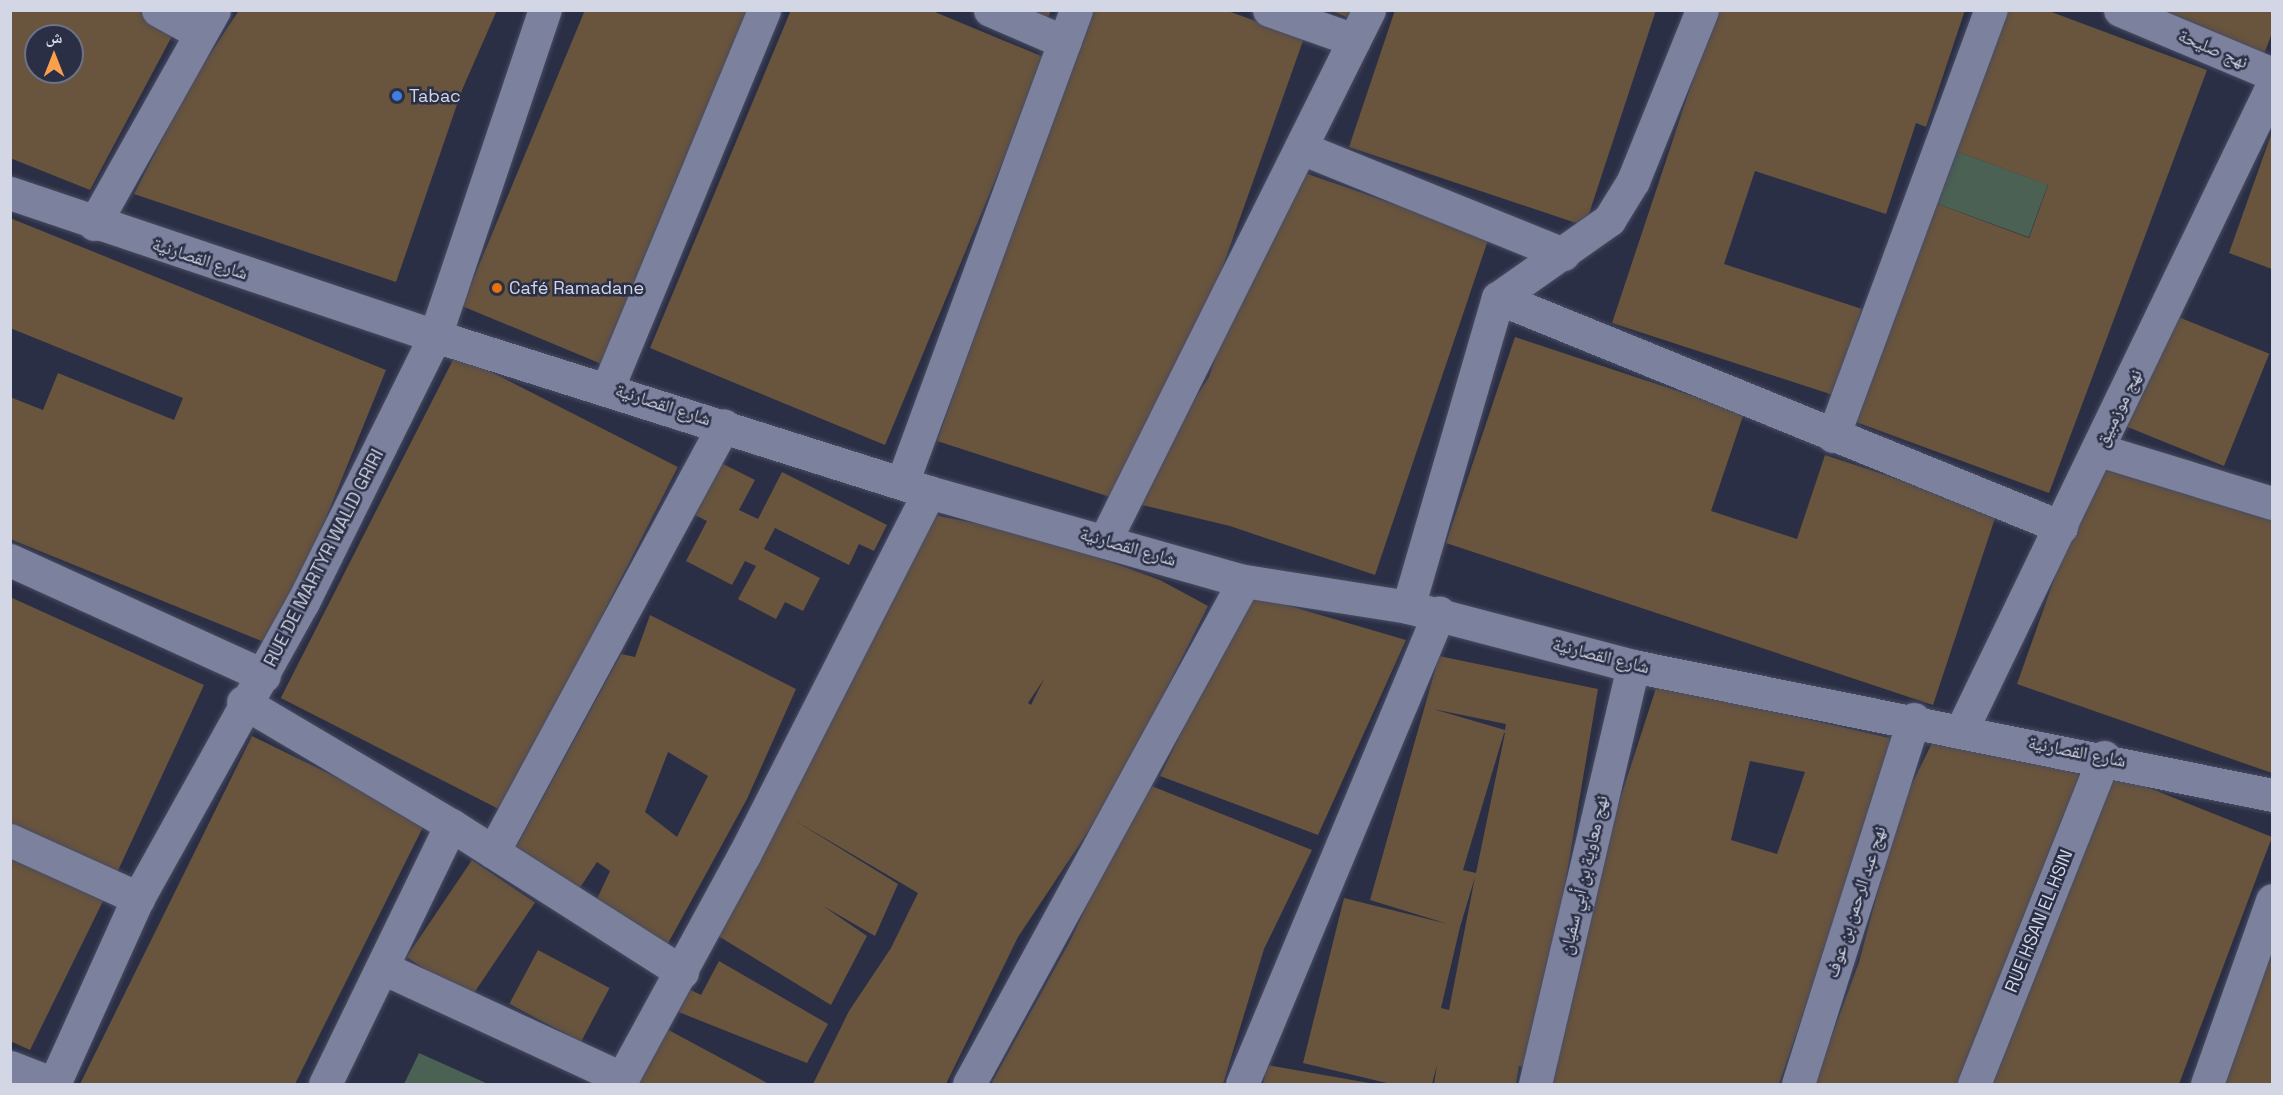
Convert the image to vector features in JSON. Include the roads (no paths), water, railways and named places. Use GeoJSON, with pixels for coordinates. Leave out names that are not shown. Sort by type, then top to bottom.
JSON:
{"type":"FeatureCollection","features":[{"type":"Feature","properties":{"kind":"street"},"geometry":{"type":"LineString","coordinates":[[94,224],[207,22],[158,10]]}},
{"type":"Feature","properties":{"kind":"street","name":"RUE DE MARTYR WALID GRIRI"},"geometry":{"type":"LineString","coordinates":[[54,1084],[138,898],[243,702],[264,676],[435,336],[545,10]]}},
{"type":"Feature","properties":{"kind":"street"},"geometry":{"type":"LineString","coordinates":[[608,387],[764,10]]}},
{"type":"Feature","properties":{"kind":"street"},"geometry":{"type":"LineString","coordinates":[[990,10],[1064,42]]}},
{"type":"Feature","properties":{"kind":"street"},"geometry":{"type":"LineString","coordinates":[[385,969],[621,1082],[682,972],[915,487],[1076,10]]}},
{"type":"Feature","properties":{"kind":"street"},"geometry":{"type":"LineString","coordinates":[[1269,10],[1354,40]]}},
{"type":"Feature","properties":{"kind":"street"},"geometry":{"type":"LineString","coordinates":[[1105,540],[1369,10]]}},
{"type":"Feature","properties":{"kind":"street"},"geometry":{"type":"LineString","coordinates":[[1242,1084],[1424,610],[1498,298],[1609,220],[1633,181],[1702,10]]}},
{"type":"Feature","properties":{"kind":"street"},"geometry":{"type":"LineString","coordinates":[[1833,436],[1991,10]]}},
{"type":"Feature","properties":{"kind":"street","name":"نهج صليحة"},"geometry":{"type":"LineString","coordinates":[[2120,10],[2272,75]]}},
{"type":"Feature","properties":{"kind":"street","name":"نهج موزمبيق"},"geometry":{"type":"LineString","coordinates":[[1962,729],[2099,450],[2272,86]]}},
{"type":"Feature","properties":{"kind":"street"},"geometry":{"type":"LineString","coordinates":[[1301,148],[1563,254]]}},
{"type":"Feature","properties":{"kind":"street","name":"شارع القصارنية"},"geometry":{"type":"LineString","coordinates":[[10,193],[94,224],[435,336],[608,387],[915,487],[1244,581],[1424,610],[1633,666],[2104,757],[2272,795]]}},
{"type":"Feature","properties":{"kind":"street"},"geometry":{"type":"LineString","coordinates":[[1498,298],[2061,527]]}},
{"type":"Feature","properties":{"kind":"street"},"geometry":{"type":"LineString","coordinates":[[493,852],[724,426]]}},
{"type":"Feature","properties":{"kind":"street"},"geometry":{"type":"LineString","coordinates":[[2099,450],[2272,503]]}},
{"type":"Feature","properties":{"kind":"street"},"geometry":{"type":"LineString","coordinates":[[10,560],[264,676]]}},
{"type":"Feature","properties":{"kind":"street"},"geometry":{"type":"LineString","coordinates":[[969,1084],[1244,581]]}},
{"type":"Feature","properties":{"kind":"street","name":"نهج معاوية بن أبي سفيان"},"geometry":{"type":"LineString","coordinates":[[1535,1084],[1633,666]]}},
{"type":"Feature","properties":{"kind":"street"},"geometry":{"type":"LineString","coordinates":[[243,702],[451,825],[682,972]]}},
{"type":"Feature","properties":{"kind":"street","name":"نهج عبد الرحمن بن عوف"},"geometry":{"type":"LineString","coordinates":[[1798,1084],[1914,719]]}},
{"type":"Feature","properties":{"kind":"street","name":"RUE HSAN EL HSIN"},"geometry":{"type":"LineString","coordinates":[[1974,1084],[2104,757]]}},
{"type":"Feature","properties":{"kind":"street"},"geometry":{"type":"LineString","coordinates":[[325,1084],[385,969],[451,825]]}},
{"type":"Feature","properties":{"kind":"street"},"geometry":{"type":"LineString","coordinates":[[10,840],[138,898]]}},
{"type":"Feature","properties":{"kind":"street"},"geometry":{"type":"LineString","coordinates":[[2207,1084],[2272,900]]}},
{"type":"Feature","properties":{"kind":"street"},"geometry":{"type":"LineString","coordinates":[[10,1066],[54,1084]]}},
{"type":"Feature","properties":{"kind":"place","name":"Tabac"},"geometry":{"type":"Point","coordinates":[397,96]}},
{"type":"Feature","properties":{"kind":"place","name":"Café Ramadane"},"geometry":{"type":"Point","coordinates":[497,288]}}]}
